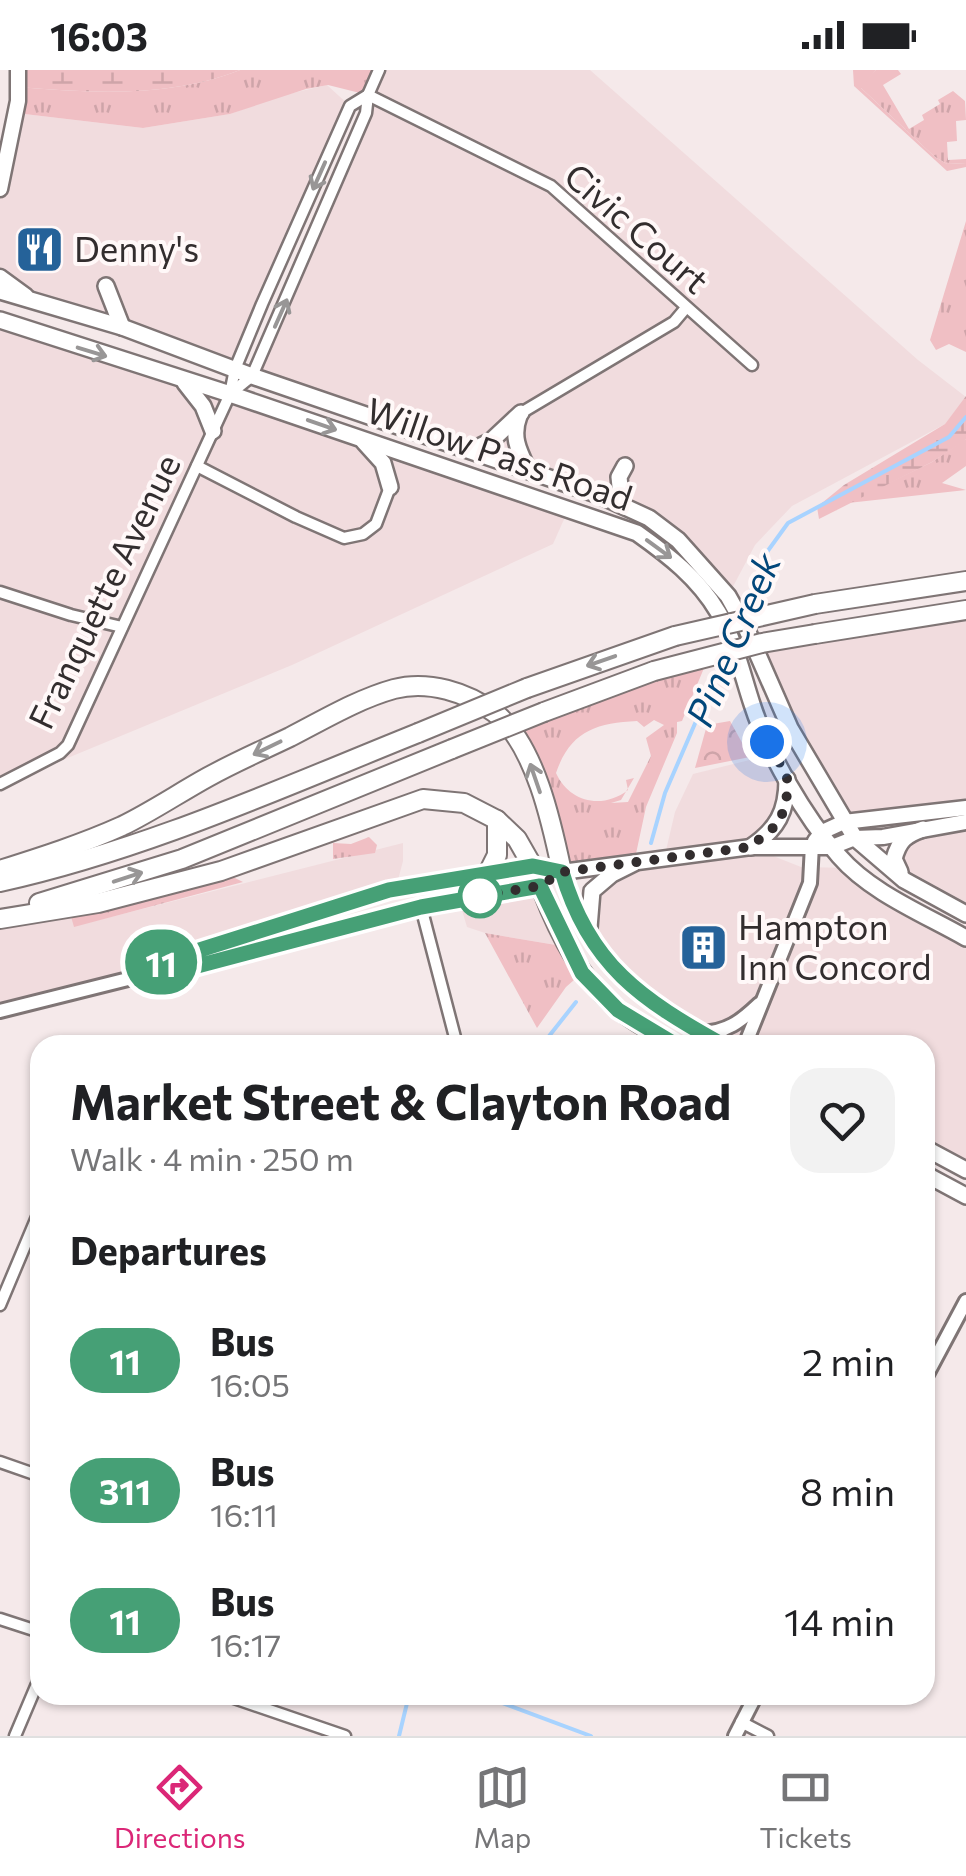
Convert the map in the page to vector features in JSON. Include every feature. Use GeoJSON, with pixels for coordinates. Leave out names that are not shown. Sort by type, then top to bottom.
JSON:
{"type":"FeatureCollection","features":[{"type":"Feature","properties":{"kind":"highway"},"geometry":{"type":"LineString","coordinates":[[0,882],[100,856],[171,832],[527,688],[676,636],[815,604],[966,580]]}},
{"type":"Feature","properties":{"kind":"highway"},"geometry":{"type":"LineString","coordinates":[[0,916],[182,859],[544,712],[654,672],[762,643],[966,610]]}},
{"type":"Feature","properties":{"kind":"highway"},"geometry":{"type":"LineString","coordinates":[[0,870],[126,824],[213,774],[366,699],[396,688],[425,686],[451,690],[474,700],[496,714],[517,738],[539,789],[562,872]]}},
{"type":"Feature","properties":{"kind":"highway"},"geometry":{"type":"LineString","coordinates":[[0,916],[98,903],[221,871],[423,799],[464,803],[497,820],[517,839],[533,866]]}},
{"type":"Feature","properties":{"kind":"highway"},"geometry":{"type":"LineString","coordinates":[[488,875],[497,855],[497,820]]}},
{"type":"Feature","properties":{"kind":"main road"},"geometry":{"type":"LineString","coordinates":[[0,189],[18,100],[18,70]]}},
{"type":"Feature","properties":{"kind":"main road"},"geometry":{"type":"LineString","coordinates":[[0,277],[31,300]]}},
{"type":"Feature","properties":{"kind":"main road"},"geometry":{"type":"LineString","coordinates":[[106,286],[122,327]]}},
{"type":"Feature","properties":{"kind":"main road","name":"Willow Pass Road"},"geometry":{"type":"LineString","coordinates":[[0,291],[122,327],[252,376],[528,470],[650,518],[706,568],[740,617],[790,728],[855,838],[904,880],[966,914]]}},
{"type":"Feature","properties":{"kind":"main road","name":"Willow Pass Road"},"geometry":{"type":"LineString","coordinates":[[0,320],[637,533],[698,584],[720,614],[756,716],[817,839],[832,846],[871,884],[966,938]]}},
{"type":"Feature","properties":{"kind":"main road"},"geometry":{"type":"LineString","coordinates":[[182,380],[197,396],[213,431]]}},
{"type":"Feature","properties":{"kind":"main road"},"geometry":{"type":"LineString","coordinates":[[472,450],[492,441],[521,413]]}},
{"type":"Feature","properties":{"kind":"main road"},"geometry":{"type":"LineString","coordinates":[[521,413],[515,427],[516,446],[528,470]]}},
{"type":"Feature","properties":{"kind":"main road"},"geometry":{"type":"LineString","coordinates":[[362,438],[383,462],[390,486]]}},
{"type":"Feature","properties":{"kind":"main road"},"geometry":{"type":"LineString","coordinates":[[622,505],[618,476],[625,466]]}},
{"type":"Feature","properties":{"kind":"main road"},"geometry":{"type":"LineString","coordinates":[[750,847],[780,822],[787,775]]}},
{"type":"Feature","properties":{"kind":"main road"},"geometry":{"type":"LineString","coordinates":[[533,866],[562,872],[817,839],[844,822],[966,808]]}},
{"type":"Feature","properties":{"kind":"main road"},"geometry":{"type":"LineString","coordinates":[[832,846],[855,838],[883,837],[966,822]]}},
{"type":"Feature","properties":{"kind":"main road"},"geometry":{"type":"LineString","coordinates":[[904,880],[894,859],[897,846],[906,835],[923,828]]}},
{"type":"Feature","properties":{"kind":"main road"},"geometry":{"type":"LineString","coordinates":[[590,937],[587,919],[592,891],[612,874],[634,863]]}},
{"type":"Feature","properties":{"kind":"main road"},"geometry":{"type":"LineString","coordinates":[[533,866],[582,973],[618,1010],[660,1035]]}},
{"type":"Feature","properties":{"kind":"main road"},"geometry":{"type":"LineString","coordinates":[[540,886],[562,872]]}},
{"type":"Feature","properties":{"kind":"main road"},"geometry":{"type":"LineString","coordinates":[[562,872],[570,900],[590,937],[619,977],[706,1035]]}},
{"type":"Feature","properties":{"kind":"main road"},"geometry":{"type":"LineString","coordinates":[[935,1154],[966,1173]]}},
{"type":"Feature","properties":{"kind":"main road"},"geometry":{"type":"LineString","coordinates":[[935,1174],[966,1173]]}},
{"type":"Feature","properties":{"kind":"main road"},"geometry":{"type":"LineString","coordinates":[[935,1179],[966,1196]]}},
{"type":"Feature","properties":{"kind":"street"},"geometry":{"type":"LineString","coordinates":[[230,394],[252,376],[345,165],[379,70]]}},
{"type":"Feature","properties":{"kind":"street"},"geometry":{"type":"LineString","coordinates":[[230,394],[235,369],[350,106],[368,95]]}},
{"type":"Feature","properties":{"kind":"street","name":"Civic Court"},"geometry":{"type":"LineString","coordinates":[[368,95],[551,186],[752,366]]}},
{"type":"Feature","properties":{"kind":"street"},"geometry":{"type":"LineString","coordinates":[[521,413],[674,322],[685,309]]}},
{"type":"Feature","properties":{"kind":"street","name":"Franquette Avenue"},"geometry":{"type":"LineString","coordinates":[[0,784],[68,745],[230,394]]}},
{"type":"Feature","properties":{"kind":"street"},"geometry":{"type":"LineString","coordinates":[[197,466],[344,538],[364,534],[376,524],[390,486]]}},
{"type":"Feature","properties":{"kind":"street"},"geometry":{"type":"LineString","coordinates":[[0,592],[71,615],[122,626]]}},
{"type":"Feature","properties":{"kind":"street"},"geometry":{"type":"LineString","coordinates":[[749,1035],[810,883],[817,839]]}},
{"type":"Feature","properties":{"kind":"street"},"geometry":{"type":"LineString","coordinates":[[136,977],[149,966],[389,890],[533,866]]}},
{"type":"Feature","properties":{"kind":"street"},"geometry":{"type":"LineString","coordinates":[[0,1012],[136,977],[152,978],[421,907],[540,886]]}},
{"type":"Feature","properties":{"kind":"street"},"geometry":{"type":"LineString","coordinates":[[421,907],[454,1035]]}},
{"type":"Feature","properties":{"kind":"street"},"geometry":{"type":"LineString","coordinates":[[701,1032],[735,1026],[764,999]]}},
{"type":"Feature","properties":{"kind":"street"},"geometry":{"type":"LineString","coordinates":[[0,1305],[30,1234]]}},
{"type":"Feature","properties":{"kind":"street"},"geometry":{"type":"LineString","coordinates":[[935,1359],[966,1301]]}},
{"type":"Feature","properties":{"kind":"street"},"geometry":{"type":"LineString","coordinates":[[0,1462],[30,1472]]}},
{"type":"Feature","properties":{"kind":"street"},"geometry":{"type":"LineString","coordinates":[[0,1619],[30,1629]]}},
{"type":"Feature","properties":{"kind":"street"},"geometry":{"type":"LineString","coordinates":[[15,1736],[30,1701]]}},
{"type":"Feature","properties":{"kind":"street"},"geometry":{"type":"LineString","coordinates":[[249,1705],[313,1731],[346,1736]]}},
{"type":"Feature","properties":{"kind":"street"},"geometry":{"type":"LineString","coordinates":[[735,1736],[751,1705]]}},
{"type":"Feature","properties":{"kind":"street"},"geometry":{"type":"LineString","coordinates":[[742,1722],[768,1736]]}},
{"type":"Feature","properties":{"kind":"shaded area"},"geometry":{"type":"Polygon","coordinates":[[[379,70],[590,70],[918,360],[966,397],[945,424],[792,506],[755,545],[728,596],[649,518],[252,376],[379,70]]]}},
{"type":"Feature","properties":{"kind":"shaded area"},"geometry":{"type":"Polygon","coordinates":[[[327,85],[350,106],[235,369],[31,300],[0,277],[0,189],[16,113],[143,128],[230,114],[327,85]]]}},
{"type":"Feature","properties":{"kind":"shaded area"},"geometry":{"type":"Polygon","coordinates":[[[0,320],[569,508],[553,544],[292,665],[0,786],[0,320]]]}},
{"type":"Feature","properties":{"kind":"shaded area"},"geometry":{"type":"Polygon","coordinates":[[[966,610],[966,808],[844,822],[790,728],[762,643],[966,610]]]}},
{"type":"Feature","properties":{"kind":"shaded area"},"geometry":{"type":"Polygon","coordinates":[[[774,754],[787,775],[777,816],[751,847],[801,867],[852,868],[966,938],[966,1170],[935,1153],[935,1035],[708,1035],[619,977],[582,910],[608,883],[664,859],[675,812],[693,774],[774,754]]]}},
{"type":"Feature","properties":{"kind":"shaded area"},"geometry":{"type":"Polygon","coordinates":[[[966,822],[966,914],[904,880],[897,846],[906,835],[966,822]]]}},
{"type":"Feature","properties":{"kind":"shaded area"},"geometry":{"type":"Polygon","coordinates":[[[403,843],[403,861],[393,899],[0,1011],[0,919],[70,913],[75,926],[403,843]]]}},
{"type":"Feature","properties":{"kind":"shaded area"},"geometry":{"type":"Polygon","coordinates":[[[540,887],[568,947],[467,927],[459,900],[540,887]]]}},
{"type":"Feature","properties":{"kind":"green space"},"geometry":{"type":"Polygon","coordinates":[[[18,70],[240,70],[186,85],[102,92],[18,87],[18,70]]]}},
{"type":"Feature","properties":{"kind":"green space"},"geometry":{"type":"Polygon","coordinates":[[[240,70],[379,70],[368,95],[328,85],[230,114],[143,128],[16,113],[18,87],[102,92],[158,89],[240,70]]]}},
{"type":"Feature","properties":{"kind":"green space"},"geometry":{"type":"Polygon","coordinates":[[[853,70],[876,70],[861,88],[935,157],[947,164],[966,163],[966,167],[947,171],[854,86],[853,70]]]}},
{"type":"Feature","properties":{"kind":"green space"},"geometry":{"type":"Polygon","coordinates":[[[876,70],[898,70],[901,74],[883,85],[909,129],[953,91],[965,101],[966,120],[956,121],[957,141],[947,142],[948,160],[966,159],[966,163],[947,164],[935,157],[860,87],[876,70]]]}},
{"type":"Feature","properties":{"kind":"green space"},"geometry":{"type":"Polygon","coordinates":[[[966,221],[966,352],[949,344],[936,350],[930,340],[966,221]]]}},
{"type":"Feature","properties":{"kind":"green space"},"geometry":{"type":"Polygon","coordinates":[[[966,396],[963,442],[932,462],[819,519],[817,507],[844,485],[945,424],[966,396]]]}},
{"type":"Feature","properties":{"kind":"green space"},"geometry":{"type":"Polygon","coordinates":[[[966,439],[966,466],[942,483],[966,490],[848,503],[932,462],[966,439]]]}},
{"type":"Feature","properties":{"kind":"green space"},"geometry":{"type":"Polygon","coordinates":[[[709,656],[682,721],[677,722],[677,733],[646,807],[634,863],[562,872],[507,727],[709,656]],[[654,720],[644,727],[637,721],[609,724],[586,732],[569,748],[556,773],[569,791],[587,800],[618,796],[626,791],[621,800],[611,803],[628,802],[651,756],[646,738],[664,725],[654,720]]]}},
{"type":"Feature","properties":{"kind":"green space"},"geometry":{"type":"Polygon","coordinates":[[[730,721],[750,757],[695,768],[707,725],[730,721]]]}},
{"type":"Feature","properties":{"kind":"green space"},"geometry":{"type":"Polygon","coordinates":[[[369,837],[377,845],[375,853],[333,859],[333,843],[351,844],[369,837]]]}},
{"type":"Feature","properties":{"kind":"green space"},"geometry":{"type":"Polygon","coordinates":[[[221,871],[243,882],[74,927],[70,913],[127,903],[221,871]]]}},
{"type":"Feature","properties":{"kind":"green space"},"geometry":{"type":"Polygon","coordinates":[[[485,933],[568,947],[582,973],[566,987],[537,1028],[485,933]]]}},
{"type":"Feature","properties":{"kind":"waterway","name":"Pine Creek"},"geometry":{"type":"LineString","coordinates":[[743,611],[767,552],[788,523],[949,437],[966,417]]}},
{"type":"Feature","properties":{"kind":"waterway","name":"Pine Creek"},"geometry":{"type":"LineString","coordinates":[[651,843],[665,793],[722,661]]}},
{"type":"Feature","properties":{"kind":"waterway","name":"Pine Creek"},"geometry":{"type":"LineString","coordinates":[[550,1035],[576,1002]]}},
{"type":"Feature","properties":{"kind":"waterway","name":"Pine Creek"},"geometry":{"type":"LineString","coordinates":[[399,1736],[407,1705]]}},
{"type":"Feature","properties":{"kind":"waterway"},"geometry":{"type":"LineString","coordinates":[[508,1705],[591,1736]]}},
{"type":"Feature","properties":{"kind":"bus line","name":"11"},"geometry":{"type":"LineString","coordinates":[[659,1035],[618,1010],[582,973],[540,886],[421,907],[152,978],[136,977],[149,966],[278,922],[389,890],[533,866],[562,872],[570,900],[590,937],[619,977],[705,1035]]}},
{"type":"Feature","properties":{"kind":"place","name":"Denny's"},"geometry":{"type":"Point","coordinates":[39,250]}},
{"type":"Feature","properties":{"kind":"place","name":"Hampton Inn Concord"},"geometry":{"type":"Point","coordinates":[703,948]}},
{"type":"Feature","properties":{"kind":"route"},"geometry":{"type":"LineString","coordinates":[[480,896],[540,886],[562,872],[750,847],[780,822],[787,795],[787,775],[767,742]]}}]}
